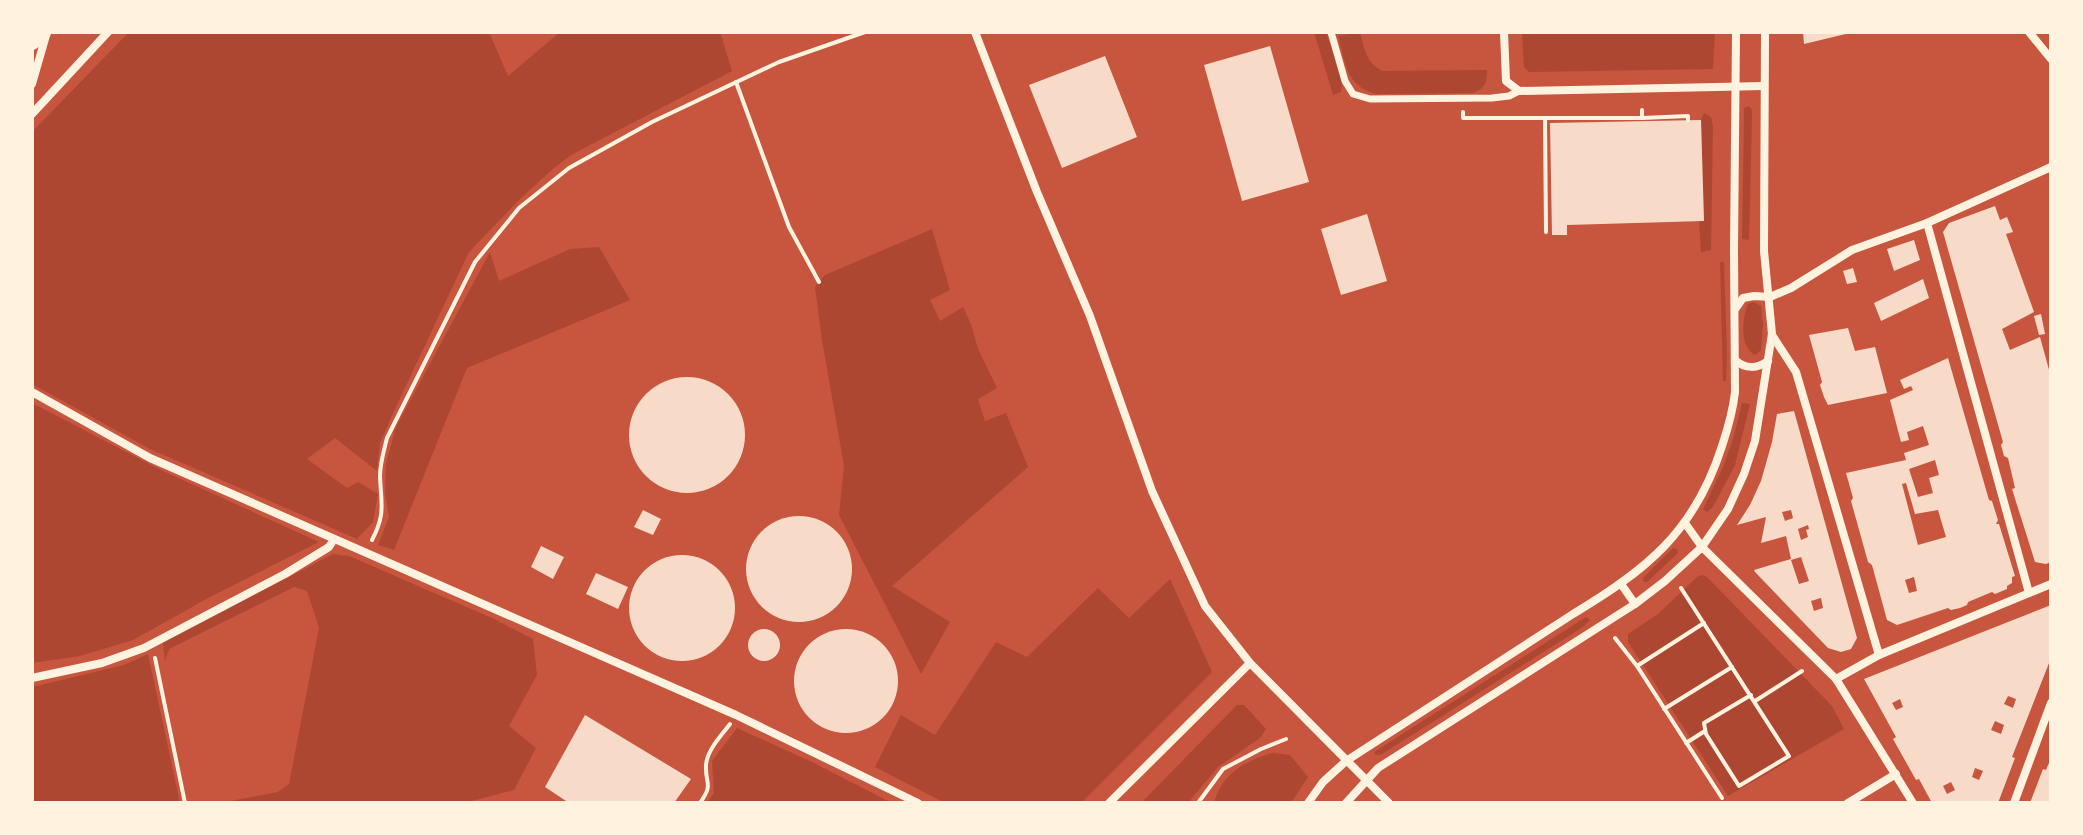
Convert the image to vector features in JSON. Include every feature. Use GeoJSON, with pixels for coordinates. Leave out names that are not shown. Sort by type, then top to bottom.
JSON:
{"type":"FeatureCollection","features":[{"type":"Feature","properties":{"kind":"highway"},"geometry":{"type":"LineString","coordinates":[[32,42],[45,32]]}},
{"type":"Feature","properties":{"kind":"street"},"geometry":{"type":"LineString","coordinates":[[32,84],[45,32]]}},
{"type":"Feature","properties":{"kind":"street"},"geometry":{"type":"LineString","coordinates":[[32,114],[108,32]]}},
{"type":"Feature","properties":{"kind":"street"},"geometry":{"type":"LineString","coordinates":[[975,32],[1037,192],[1090,316],[1152,491],[1205,606],[1250,663],[1389,803]]}},
{"type":"Feature","properties":{"kind":"street"},"geometry":{"type":"LineString","coordinates":[[1331,32],[1345,81],[1353,94],[1370,99],[1492,98],[1519,91],[1764,86]]}},
{"type":"Feature","properties":{"kind":"street"},"geometry":{"type":"LineString","coordinates":[[1504,32],[1506,81],[1519,91]]}},
{"type":"Feature","properties":{"kind":"street"},"geometry":{"type":"LineString","coordinates":[[1308,803],[1323,782],[1346,761],[1621,584],[1653,557],[1685,523],[1713,475],[1733,415],[1735,392],[1736,32]]}},
{"type":"Feature","properties":{"kind":"street"},"geometry":{"type":"LineString","coordinates":[[1346,803],[1378,768],[1635,604],[1665,581],[1702,547],[1728,509],[1755,441],[1772,334],[1764,251],[1765,32]]}},
{"type":"Feature","properties":{"kind":"street"},"geometry":{"type":"LineString","coordinates":[[2043,32],[2032,36],[2051,59]]}},
{"type":"Feature","properties":{"kind":"street"},"geometry":{"type":"LineString","coordinates":[[1735,308],[1743,298],[1770,297],[1791,288],[1852,250],[1927,223],[2051,167]]}},
{"type":"Feature","properties":{"kind":"street"},"geometry":{"type":"LineString","coordinates":[[1927,223],[2029,593]]}},
{"type":"Feature","properties":{"kind":"street"},"geometry":{"type":"LineString","coordinates":[[1772,334],[1796,372],[1879,655]]}},
{"type":"Feature","properties":{"kind":"street"},"geometry":{"type":"LineString","coordinates":[[1735,360],[1751,368],[1768,361]]}},
{"type":"Feature","properties":{"kind":"street"},"geometry":{"type":"LineString","coordinates":[[32,392],[150,458],[736,715],[918,803]]}},
{"type":"Feature","properties":{"kind":"street"},"geometry":{"type":"LineString","coordinates":[[1685,523],[1702,547],[1836,679],[1913,803]]}},
{"type":"Feature","properties":{"kind":"street"},"geometry":{"type":"LineString","coordinates":[[32,678],[102,663],[152,644],[285,574],[329,547],[334,539]]}},
{"type":"Feature","properties":{"kind":"street"},"geometry":{"type":"LineString","coordinates":[[1621,584],[1635,604]]}},
{"type":"Feature","properties":{"kind":"street"},"geometry":{"type":"LineString","coordinates":[[1836,679],[1879,655],[2051,584]]}},
{"type":"Feature","properties":{"kind":"street"},"geometry":{"type":"LineString","coordinates":[[1109,803],[1250,663]]}},
{"type":"Feature","properties":{"kind":"street"},"geometry":{"type":"LineString","coordinates":[[2014,803],[2051,703]]}},
{"type":"Feature","properties":{"kind":"street"},"geometry":{"type":"LineString","coordinates":[[1848,803],[1896,774]]}},
{"type":"Feature","properties":{"kind":"path"},"geometry":{"type":"LineString","coordinates":[[365,551],[381,519],[380,475],[387,438],[475,262],[519,208],[569,168],[652,122],[779,62],[865,32]]}},
{"type":"Feature","properties":{"kind":"path"},"geometry":{"type":"LineString","coordinates":[[736,82],[789,227],[819,282]]}},
{"type":"Feature","properties":{"kind":"path"},"geometry":{"type":"LineString","coordinates":[[1463,98],[1463,118],[1688,116],[1688,120]]}},
{"type":"Feature","properties":{"kind":"path"},"geometry":{"type":"LineString","coordinates":[[1642,110],[1642,118]]}},
{"type":"Feature","properties":{"kind":"path"},"geometry":{"type":"LineString","coordinates":[[1545,118],[1546,232]]}},
{"type":"Feature","properties":{"kind":"path"},"geometry":{"type":"LineString","coordinates":[[1681,588],[1753,698],[1789,756],[1739,786],[1706,734],[1704,723],[1753,698],[1802,671]]}},
{"type":"Feature","properties":{"kind":"path"},"geometry":{"type":"LineString","coordinates":[[1637,666],[1704,623]]}},
{"type":"Feature","properties":{"kind":"path"},"geometry":{"type":"LineString","coordinates":[[1615,638],[1637,666],[1722,798]]}},
{"type":"Feature","properties":{"kind":"path"},"geometry":{"type":"LineString","coordinates":[[152,644],[185,803]]}},
{"type":"Feature","properties":{"kind":"path"},"geometry":{"type":"LineString","coordinates":[[1664,709],[1732,667]]}},
{"type":"Feature","properties":{"kind":"path"},"geometry":{"type":"LineString","coordinates":[[700,803],[709,791],[706,762],[712,748],[736,715]]}},
{"type":"Feature","properties":{"kind":"path"},"geometry":{"type":"LineString","coordinates":[[1686,743],[1705,731]]}},
{"type":"Feature","properties":{"kind":"path"},"geometry":{"type":"LineString","coordinates":[[1198,803],[1223,769],[1286,739]]}},
{"type":"Feature","properties":{"kind":"shaded area"},"geometry":{"type":"Polygon","coordinates":[[[129,32],[489,32],[508,76],[560,32],[720,32],[732,71],[571,155],[522,197],[469,252],[380,443],[377,471],[335,438],[307,459],[347,488],[358,482],[378,494],[373,522],[357,539],[150,449],[32,384],[32,132],[129,32]]]}},
{"type":"Feature","properties":{"kind":"shaded area"},"geometry":{"type":"Polygon","coordinates":[[[1314,32],[1326,32],[1342,82],[1341,92],[1333,95],[1314,32]]]}},
{"type":"Feature","properties":{"kind":"shaded area"},"geometry":{"type":"Polygon","coordinates":[[[1360,32],[1369,59],[1382,71],[1487,70],[1485,84],[1473,93],[1376,94],[1366,90],[1348,72],[1338,36],[1360,32]]]}},
{"type":"Feature","properties":{"kind":"shaded area"},"geometry":{"type":"Polygon","coordinates":[[[1522,32],[1715,32],[1713,69],[1529,72],[1524,67],[1522,32]]]}},
{"type":"Feature","properties":{"kind":"shaded area"},"geometry":{"type":"Polygon","coordinates":[[[1749,106],[1752,117],[1749,240],[1742,239],[1744,108],[1749,106]]]}},
{"type":"Feature","properties":{"kind":"shaded area"},"geometry":{"type":"Polygon","coordinates":[[[1704,113],[1711,117],[1713,127],[1711,250],[1701,252],[1699,221],[1704,220],[1701,120],[1704,113]]]}},
{"type":"Feature","properties":{"kind":"shaded area"},"geometry":{"type":"Polygon","coordinates":[[[932,229],[950,290],[930,300],[940,321],[963,307],[978,349],[997,388],[978,399],[985,421],[1006,413],[1028,467],[892,586],[950,622],[921,674],[839,515],[844,466],[815,287],[825,275],[932,229]]]}},
{"type":"Feature","properties":{"kind":"shaded area"},"geometry":{"type":"Polygon","coordinates":[[[599,247],[630,300],[467,368],[394,550],[378,545],[389,517],[385,494],[386,463],[396,427],[490,252],[499,281],[570,249],[599,247]]]}},
{"type":"Feature","properties":{"kind":"shaded area"},"geometry":{"type":"Polygon","coordinates":[[[1720,262],[1724,262],[1726,381],[1723,381],[1720,262]]]}},
{"type":"Feature","properties":{"kind":"shaded area"},"geometry":{"type":"Polygon","coordinates":[[[1754,302],[1761,306],[1763,324],[1761,350],[1755,355],[1746,346],[1743,332],[1748,304],[1754,302]]]}},
{"type":"Feature","properties":{"kind":"shaded area"},"geometry":{"type":"Polygon","coordinates":[[[32,403],[161,470],[319,542],[133,640],[80,656],[32,663],[32,403]]]}},
{"type":"Feature","properties":{"kind":"shaded area"},"geometry":{"type":"Polygon","coordinates":[[[1742,403],[1750,404],[1735,465],[1713,507],[1707,512],[1703,509],[1723,467],[1742,403]]]}},
{"type":"Feature","properties":{"kind":"shaded area"},"geometry":{"type":"Polygon","coordinates":[[[1673,548],[1678,553],[1644,582],[1643,578],[1673,548]]]}},
{"type":"Feature","properties":{"kind":"shaded area"},"geometry":{"type":"Polygon","coordinates":[[[333,554],[349,556],[533,639],[537,675],[509,726],[536,748],[514,790],[464,803],[220,803],[278,792],[289,784],[319,628],[307,591],[294,587],[169,649],[165,661],[163,643],[333,554]]]}},
{"type":"Feature","properties":{"kind":"shaded area"},"geometry":{"type":"Polygon","coordinates":[[[1703,575],[1832,706],[1844,729],[1728,796],[1628,642],[1628,634],[1658,614],[1698,576],[1703,575]]]}},
{"type":"Feature","properties":{"kind":"shaded area"},"geometry":{"type":"Polygon","coordinates":[[[1170,579],[1212,672],[1081,803],[945,803],[875,767],[901,715],[935,735],[996,642],[1027,657],[1098,588],[1129,618],[1170,579]]]}},
{"type":"Feature","properties":{"kind":"shaded area"},"geometry":{"type":"Polygon","coordinates":[[[1586,617],[1590,620],[1583,627],[1382,754],[1376,755],[1374,752],[1586,617]]]}},
{"type":"Feature","properties":{"kind":"shaded area"},"geometry":{"type":"Polygon","coordinates":[[[148,654],[180,803],[32,803],[32,687],[124,665],[148,654]]]}},
{"type":"Feature","properties":{"kind":"shaded area"},"geometry":{"type":"Polygon","coordinates":[[[1237,705],[1244,705],[1266,729],[1260,738],[1218,767],[1188,803],[1141,803],[1237,705]]]}},
{"type":"Feature","properties":{"kind":"shaded area"},"geometry":{"type":"Polygon","coordinates":[[[737,728],[892,803],[707,803],[714,793],[712,761],[737,728]]]}},
{"type":"Feature","properties":{"kind":"shaded area"},"geometry":{"type":"Polygon","coordinates":[[[1273,753],[1290,755],[1308,777],[1291,803],[1214,803],[1222,784],[1236,770],[1273,753]]]}},
{"type":"Feature","properties":{"kind":"building"},"geometry":{"type":"Polygon","coordinates":[[[1803,32],[1850,32],[1850,33],[1804,44],[1803,32]]]}},
{"type":"Feature","properties":{"kind":"building"},"geometry":{"type":"Polygon","coordinates":[[[1270,46],[1309,182],[1242,201],[1204,65],[1270,46]]]}},
{"type":"Feature","properties":{"kind":"building"},"geometry":{"type":"Polygon","coordinates":[[[1105,56],[1137,137],[1062,168],[1029,85],[1105,56]]]}},
{"type":"Feature","properties":{"kind":"building"},"geometry":{"type":"Polygon","coordinates":[[[1701,120],[1704,221],[1567,225],[1567,235],[1552,235],[1550,123],[1701,120]]]}},
{"type":"Feature","properties":{"kind":"building"},"geometry":{"type":"Polygon","coordinates":[[[1995,206],[2000,220],[2007,217],[2013,232],[2006,234],[2034,312],[2002,329],[2010,350],[2040,337],[2051,377],[2051,562],[2046,564],[2035,562],[2012,489],[2015,488],[2008,458],[2004,456],[2003,442],[1943,232],[1949,223],[1995,206]]]}},
{"type":"Feature","properties":{"kind":"building"},"geometry":{"type":"Polygon","coordinates":[[[1367,214],[1387,281],[1341,295],[1321,229],[1367,214]]]}},
{"type":"Feature","properties":{"kind":"building"},"geometry":{"type":"Polygon","coordinates":[[[1914,240],[1920,260],[1894,271],[1887,249],[1914,240]]]}},
{"type":"Feature","properties":{"kind":"building"},"geometry":{"type":"Polygon","coordinates":[[[1853,268],[1857,282],[1847,284],[1843,271],[1853,268]]]}},
{"type":"Feature","properties":{"kind":"building"},"geometry":{"type":"Polygon","coordinates":[[[1923,279],[1929,298],[1881,321],[1874,303],[1923,279]]]}},
{"type":"Feature","properties":{"kind":"building"},"geometry":{"type":"Polygon","coordinates":[[[2041,314],[2045,334],[2039,335],[2034,316],[2041,314]]]}},
{"type":"Feature","properties":{"kind":"building"},"geometry":{"type":"Polygon","coordinates":[[[1848,328],[1855,351],[1875,347],[1887,393],[1828,405],[1820,385],[1822,382],[1809,335],[1848,328]]]}},
{"type":"Feature","properties":{"kind":"building"},"geometry":{"type":"Polygon","coordinates":[[[1948,358],[1989,500],[1998,520],[1996,524],[1999,524],[2015,576],[2007,589],[1995,594],[1992,592],[1960,608],[1948,608],[1897,625],[1887,620],[1872,565],[1868,562],[1846,473],[1906,460],[1904,453],[1929,445],[1923,426],[1907,432],[1909,440],[1901,442],[1890,400],[1913,390],[1911,386],[1904,389],[1900,380],[1948,358]],[[1935,460],[1909,469],[1918,497],[1933,493],[1929,478],[1939,475],[1935,460]],[[1906,483],[1902,484],[1918,545],[1946,537],[1938,510],[1915,514],[1906,483]],[[1914,577],[1905,580],[1909,593],[1917,591],[1914,577]]]}},
{"type":"Feature","properties":{"kind":"building"},"geometry":{"type":"Polygon","coordinates":[[[687,377],[709,381],[728,394],[741,413],[745,435],[741,457],[728,476],[709,489],[687,493],[665,489],[646,476],[633,457],[629,435],[633,413],[646,394],[665,381],[687,377]]]}},
{"type":"Feature","properties":{"kind":"building"},"geometry":{"type":"Polygon","coordinates":[[[1794,411],[1857,638],[1851,649],[1841,652],[1828,648],[1754,570],[1791,559],[1786,536],[1761,543],[1766,517],[1737,525],[1761,481],[1777,414],[1794,411]],[[1791,510],[1782,512],[1785,521],[1793,518],[1791,510]],[[1808,525],[1798,529],[1801,540],[1808,537],[1808,525]],[[1801,557],[1791,560],[1799,584],[1809,581],[1801,557]],[[1821,598],[1811,601],[1814,611],[1823,608],[1821,598]]]}},
{"type":"Feature","properties":{"kind":"building"},"geometry":{"type":"Polygon","coordinates":[[[643,510],[661,519],[653,535],[634,527],[643,510]]]}},
{"type":"Feature","properties":{"kind":"building"},"geometry":{"type":"Polygon","coordinates":[[[799,516],[819,520],[836,532],[848,549],[852,569],[848,589],[836,606],[819,618],[799,622],[779,618],[762,606],[750,589],[746,569],[750,549],[762,532],[779,520],[799,516]]]}},
{"type":"Feature","properties":{"kind":"building"},"geometry":{"type":"Polygon","coordinates":[[[541,546],[564,557],[553,579],[531,567],[541,546]]]}},
{"type":"Feature","properties":{"kind":"building"},"geometry":{"type":"Polygon","coordinates":[[[682,555],[702,559],[719,571],[731,588],[735,608],[731,628],[719,645],[702,657],[682,661],[662,657],[645,645],[633,628],[629,608],[633,588],[645,571],[662,559],[682,555]]]}},
{"type":"Feature","properties":{"kind":"building"},"geometry":{"type":"Polygon","coordinates":[[[596,573],[628,587],[618,609],[586,594],[596,573]]]}},
{"type":"Feature","properties":{"kind":"building"},"geometry":{"type":"Polygon","coordinates":[[[2051,605],[2051,658],[2012,757],[2015,758],[1998,803],[1932,803],[1893,739],[1896,737],[1864,679],[2051,605]],[[2008,696],[2004,704],[2013,708],[2016,699],[2008,696]],[[1900,699],[1892,703],[1896,710],[1903,707],[1900,699]],[[1995,721],[1991,730],[2001,734],[2004,725],[1995,721]],[[1975,768],[1972,777],[1979,780],[1983,771],[1975,768]],[[1951,782],[1943,786],[1947,794],[1955,790],[1951,782]]]}},
{"type":"Feature","properties":{"kind":"building"},"geometry":{"type":"Polygon","coordinates":[[[764,629],[775,634],[780,645],[775,656],[764,661],[753,656],[748,645],[753,634],[764,629]]]}},
{"type":"Feature","properties":{"kind":"building"},"geometry":{"type":"Polygon","coordinates":[[[846,629],[866,633],[883,644],[894,661],[898,681],[894,701],[883,718],[866,729],[846,733],[826,729],[809,718],[798,701],[794,681],[798,661],[809,644],[826,633],[846,629]]]}},
{"type":"Feature","properties":{"kind":"building"},"geometry":{"type":"Polygon","coordinates":[[[585,715],[691,779],[674,803],[569,803],[545,787],[585,715]]]}},
{"type":"Feature","properties":{"kind":"building"},"geometry":{"type":"Polygon","coordinates":[[[2051,758],[2051,803],[2030,803],[2043,769],[2046,770],[2051,758]]]}}]}
